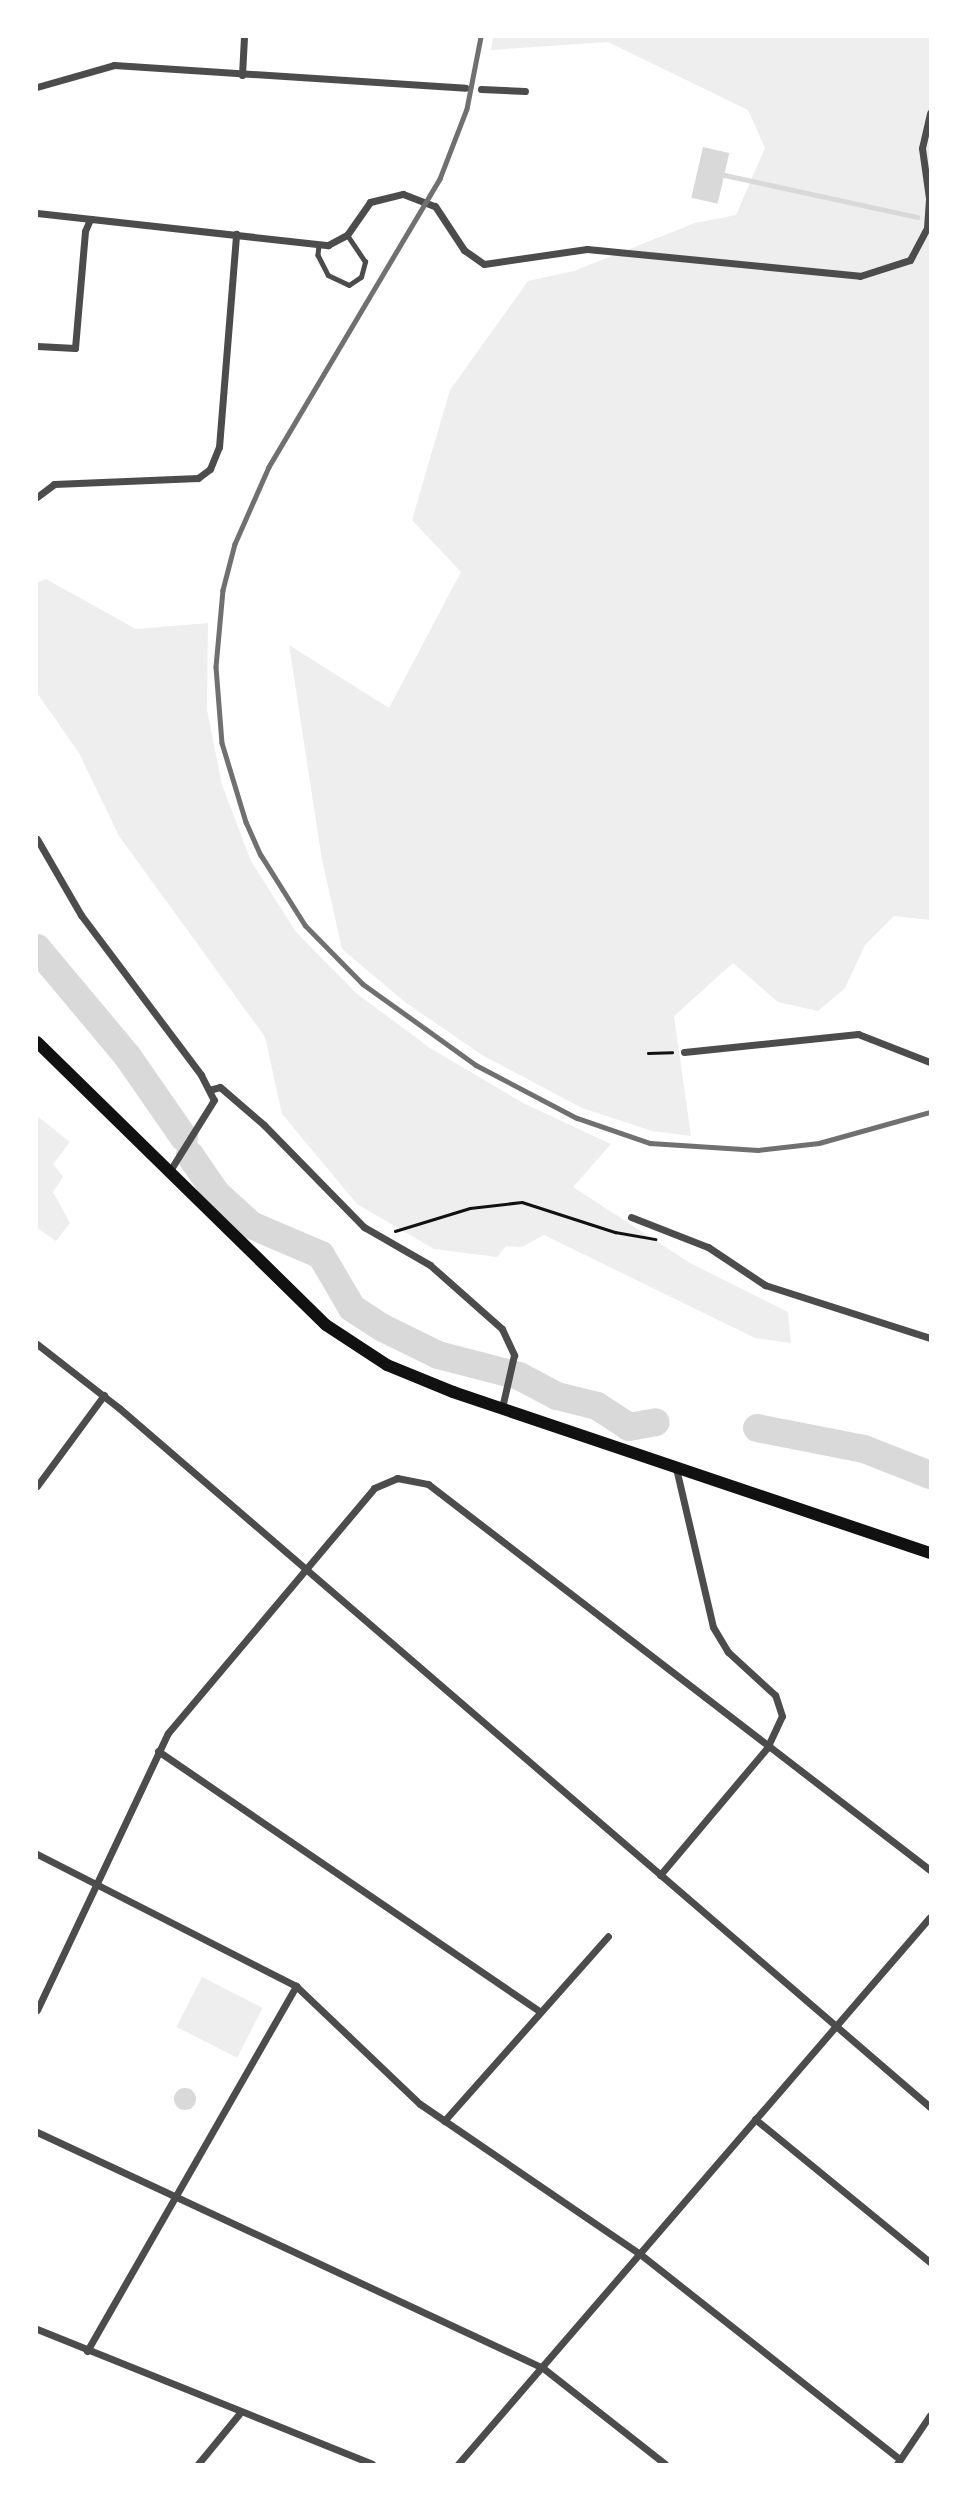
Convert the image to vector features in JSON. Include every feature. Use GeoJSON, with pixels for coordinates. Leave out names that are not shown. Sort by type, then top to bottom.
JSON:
{"type":"FeatureCollection","features":[{"type":"Feature","properties":{"kind":"main road"},"geometry":{"type":"LineString","coordinates":[[37,1042],[348,1342],[387,1364],[502,1408],[930,1553]]}},
{"type":"Feature","properties":{"kind":"street"},"geometry":{"type":"LineString","coordinates":[[242,75],[244,37]]}},
{"type":"Feature","properties":{"kind":"street"},"geometry":{"type":"LineString","coordinates":[[37,87],[114,65],[465,88]]}},
{"type":"Feature","properties":{"kind":"street"},"geometry":{"type":"LineString","coordinates":[[481,89],[525,91]]}},
{"type":"Feature","properties":{"kind":"street"},"geometry":{"type":"LineString","coordinates":[[37,213],[319,245],[334,244],[347,234],[370,202],[403,194],[435,206],[464,250],[484,264],[587,249],[816,274],[860,276],[884,272],[910,260],[927,228],[929,198],[922,148],[930,113]]}},
{"type":"Feature","properties":{"kind":"street"},"geometry":{"type":"LineString","coordinates":[[37,346],[75,348],[85,231],[90,219]]}},
{"type":"Feature","properties":{"kind":"street"},"geometry":{"type":"LineString","coordinates":[[37,497],[54,484],[198,478],[211,469],[219,447],[236,234]]}},
{"type":"Feature","properties":{"kind":"street"},"geometry":{"type":"LineString","coordinates":[[37,839],[118,968],[214,1100],[211,1110],[169,1172]]}},
{"type":"Feature","properties":{"kind":"street"},"geometry":{"type":"LineString","coordinates":[[684,1052],[858,1034],[930,1062]]}},
{"type":"Feature","properties":{"kind":"street"},"geometry":{"type":"LineString","coordinates":[[209,1090],[220,1087],[264,1125],[364,1227],[430,1265],[502,1329],[512,1346],[514,1366],[502,1408]]}},
{"type":"Feature","properties":{"kind":"street"},"geometry":{"type":"LineString","coordinates":[[631,1217],[708,1247],[765,1285],[930,1338]]}},
{"type":"Feature","properties":{"kind":"street"},"geometry":{"type":"LineString","coordinates":[[37,1344],[104,1395],[307,1568],[930,2107]]}},
{"type":"Feature","properties":{"kind":"street"},"geometry":{"type":"LineString","coordinates":[[37,1486],[104,1395]]}},
{"type":"Feature","properties":{"kind":"street"},"geometry":{"type":"LineString","coordinates":[[660,1875],[767,1748],[782,1716],[775,1695],[728,1652],[712,1627],[676,1467]]}},
{"type":"Feature","properties":{"kind":"street"},"geometry":{"type":"LineString","coordinates":[[37,2010],[158,1751],[194,1699],[374,1488],[397,1478],[415,1479],[437,1491],[767,1748],[930,1870]]}},
{"type":"Feature","properties":{"kind":"street"},"geometry":{"type":"LineString","coordinates":[[158,1751],[540,2012]]}},
{"type":"Feature","properties":{"kind":"street"},"geometry":{"type":"LineString","coordinates":[[37,1854],[296,1986],[443,2121],[640,2254],[899,2461],[930,2415]]}},
{"type":"Feature","properties":{"kind":"street"},"geometry":{"type":"LineString","coordinates":[[458,2464],[930,1917]]}},
{"type":"Feature","properties":{"kind":"street"},"geometry":{"type":"LineString","coordinates":[[443,2121],[608,1936]]}},
{"type":"Feature","properties":{"kind":"street"},"geometry":{"type":"LineString","coordinates":[[87,2351],[296,1986]]}},
{"type":"Feature","properties":{"kind":"street"},"geometry":{"type":"LineString","coordinates":[[755,2119],[930,2262]]}},
{"type":"Feature","properties":{"kind":"street"},"geometry":{"type":"LineString","coordinates":[[37,2132],[543,2368],[665,2464]]}},
{"type":"Feature","properties":{"kind":"street"},"geometry":{"type":"LineString","coordinates":[[37,2329],[239,2414],[372,2464]]}},
{"type":"Feature","properties":{"kind":"street"},"geometry":{"type":"LineString","coordinates":[[198,2464],[239,2414]]}},
{"type":"Feature","properties":{"kind":"lane"},"geometry":{"type":"LineString","coordinates":[[319,245],[318,255],[328,275],[349,285],[361,277],[365,262],[347,234]]}},
{"type":"Feature","properties":{"kind":"path"},"geometry":{"type":"LineString","coordinates":[[648,1053],[684,1052]]}},
{"type":"Feature","properties":{"kind":"path"},"geometry":{"type":"LineString","coordinates":[[388,1231],[470,1208],[522,1202],[634,1238],[676,1235]]}},
{"type":"Feature","properties":{"kind":"shaded area"},"geometry":{"type":"Polygon","coordinates":[[[493,37],[930,37],[930,920],[894,916],[865,945],[845,988],[818,1011],[778,1002],[733,963],[674,1016],[691,1136],[652,1131],[582,1108],[482,1055],[405,1002],[342,949],[322,860],[289,645],[389,708],[461,572],[412,520],[450,390],[528,281],[574,271],[695,223],[736,215],[765,148],[748,110],[608,42],[491,50],[493,37]]]}},
{"type":"Feature","properties":{"kind":"shaded area"},"geometry":{"type":"Polygon","coordinates":[[[703,147],[729,153],[718,204],[691,198],[703,147]]]}},
{"type":"Feature","properties":{"kind":"shaded area"},"geometry":{"type":"Polygon","coordinates":[[[46,579],[136,629],[208,623],[207,710],[222,785],[251,861],[296,932],[356,993],[430,1048],[525,1104],[611,1144],[573,1187],[690,1263],[788,1312],[791,1343],[755,1338],[544,1235],[522,1247],[506,1246],[497,1257],[434,1249],[357,1204],[282,1114],[265,1037],[119,836],[79,753],[37,693],[37,583],[46,579]]]}},
{"type":"Feature","properties":{"kind":"shaded area"},"geometry":{"type":"Polygon","coordinates":[[[37,1116],[70,1142],[53,1164],[63,1177],[53,1192],[70,1223],[56,1241],[37,1228],[37,1116]]]}},
{"type":"Feature","properties":{"kind":"shaded area"},"geometry":{"type":"Polygon","coordinates":[[[202,1977],[263,2008],[237,2058],[177,2027],[202,1977]]]}},
{"type":"Feature","properties":{"kind":"shaded area"},"geometry":{"type":"Polygon","coordinates":[[[185,2088],[193,2091],[196,2099],[193,2107],[185,2110],[177,2107],[174,2099],[177,2091],[185,2088]]]}},
{"type":"Feature","properties":{"kind":"waterway"},"geometry":{"type":"LineString","coordinates":[[720,174],[917,217]]}},
{"type":"Feature","properties":{"kind":"waterway"},"geometry":{"type":"LineString","coordinates":[[37,948],[128,1057],[184,1138]]}},
{"type":"Feature","properties":{"kind":"waterway"},"geometry":{"type":"LineString","coordinates":[[190,1155],[216,1193],[251,1225],[321,1255],[352,1308],[383,1328],[438,1355],[519,1376],[557,1396],[597,1406],[629,1427],[656,1422]]}},
{"type":"Feature","properties":{"kind":"waterway"},"geometry":{"type":"LineString","coordinates":[[757,1428],[864,1449],[930,1475]]}},
{"type":"Feature","properties":{"kind":"railway"},"geometry":{"type":"LineString","coordinates":[[481,37],[467,109],[440,179],[269,467],[235,544],[223,590],[216,667],[222,743],[246,822],[261,855],[305,925],[363,984],[476,1065],[577,1118],[650,1143],[758,1150],[819,1143],[930,1112]]}}]}
